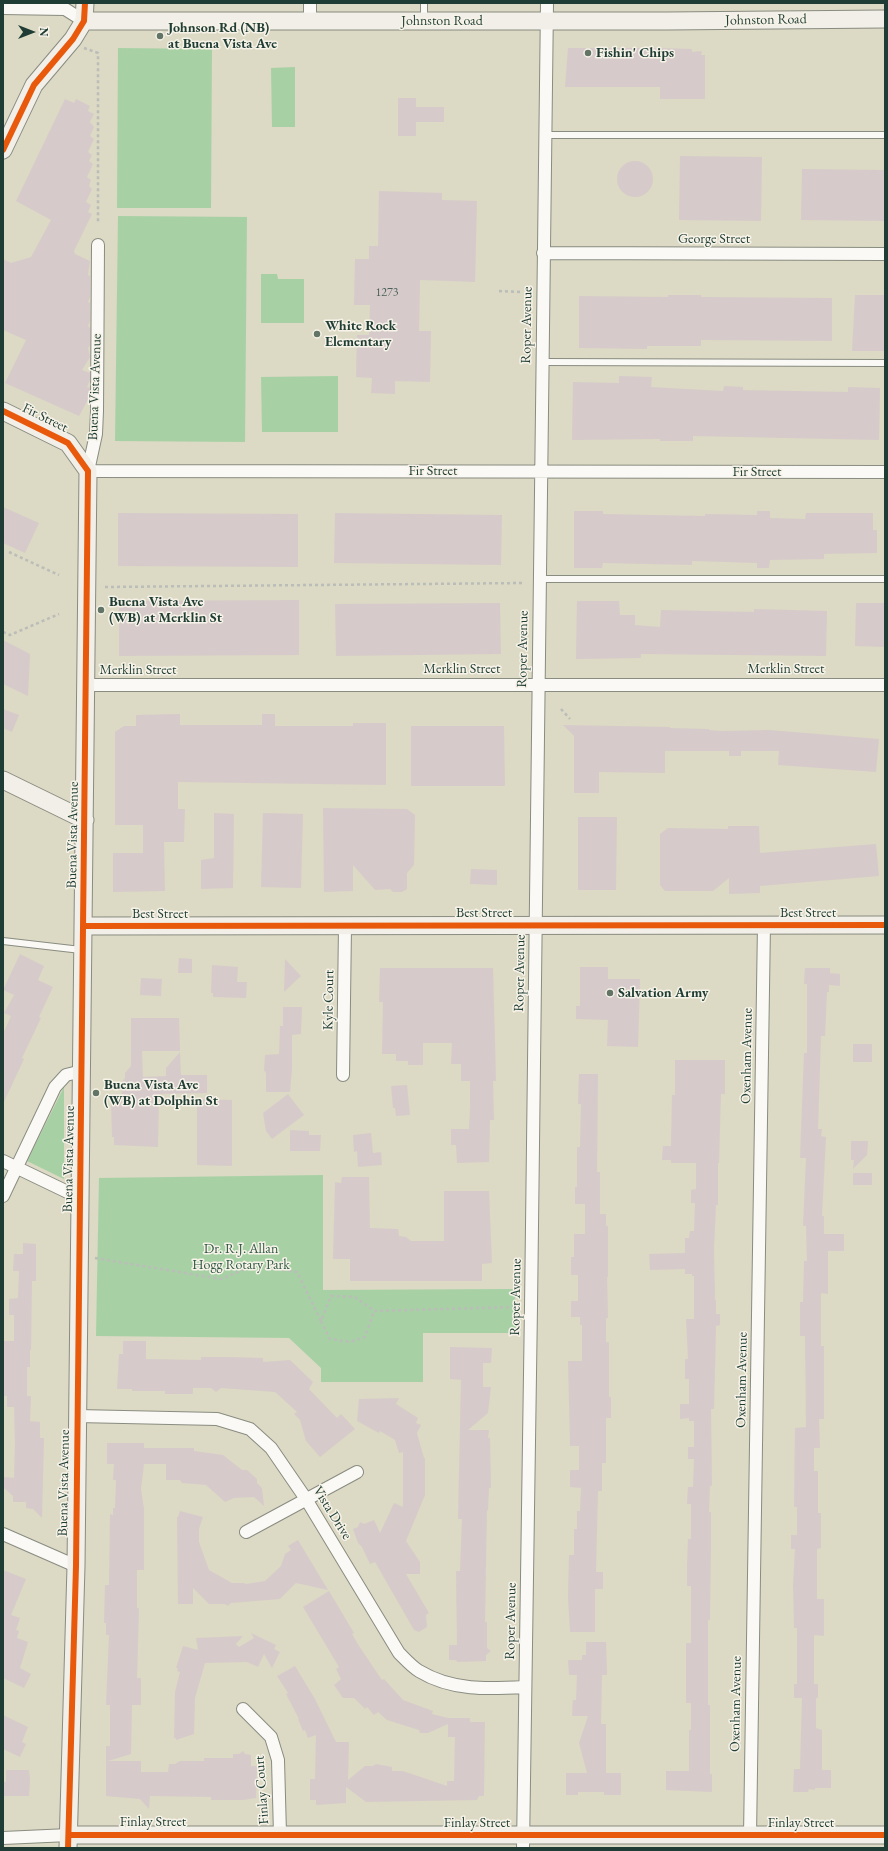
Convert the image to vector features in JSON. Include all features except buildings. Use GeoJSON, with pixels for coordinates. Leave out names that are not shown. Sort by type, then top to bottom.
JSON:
{"type":"FeatureCollection","features":[{"type":"Feature","properties":{"kind":"street"},"geometry":{"type":"LineString","coordinates":[[3,150],[34,86],[73,39],[84,20],[85,3]]}},
{"type":"Feature","properties":{"kind":"street","name":"Roper Avenue"},"geometry":{"type":"LineString","coordinates":[[523,1841],[547,3]]}},
{"type":"Feature","properties":{"kind":"street"},"geometry":{"type":"LineString","coordinates":[[3,8],[65,9],[84,20]]}},
{"type":"Feature","properties":{"kind":"street","name":"Johnston Road"},"geometry":{"type":"LineString","coordinates":[[84,20],[310,11],[424,21],[885,19]]}},
{"type":"Feature","properties":{"kind":"street","name":"Buena Vista Avenue"},"geometry":{"type":"LineString","coordinates":[[68,1841],[76,1566],[88,471],[96,434],[97,412],[98,245]]}},
{"type":"Feature","properties":{"kind":"street","name":"George Street"},"geometry":{"type":"LineString","coordinates":[[543,253],[885,254]]}},
{"type":"Feature","properties":{"kind":"street","name":"Fir Street"},"geometry":{"type":"LineString","coordinates":[[3,411],[68,443],[88,471],[885,472]]}},
{"type":"Feature","properties":{"kind":"street","name":"Merklin Street"},"geometry":{"type":"LineString","coordinates":[[86,685],[885,685]]}},
{"type":"Feature","properties":{"kind":"street"},"geometry":{"type":"LineString","coordinates":[[3,780],[85,820]]}},
{"type":"Feature","properties":{"kind":"street","name":"Oxenham Avenue"},"geometry":{"type":"LineString","coordinates":[[750,1836],[764,924]]}},
{"type":"Feature","properties":{"kind":"street","name":"Best Street"},"geometry":{"type":"LineString","coordinates":[[84,926],[885,925]]}},
{"type":"Feature","properties":{"kind":"street","name":"Kyle Court"},"geometry":{"type":"LineString","coordinates":[[343,1075],[345,926]]}},
{"type":"Feature","properties":{"kind":"street"},"geometry":{"type":"LineString","coordinates":[[3,1196],[55,1087],[66,1075],[82,1071]]}},
{"type":"Feature","properties":{"kind":"street"},"geometry":{"type":"LineString","coordinates":[[3,1160],[80,1198]]}},
{"type":"Feature","properties":{"kind":"street","name":"Vista Drive"},"geometry":{"type":"LineString","coordinates":[[77,1416],[217,1419],[250,1429],[271,1448],[306,1499],[399,1653],[418,1670],[441,1682],[466,1688],[524,1687]]}},
{"type":"Feature","properties":{"kind":"street"},"geometry":{"type":"LineString","coordinates":[[246,1532],[357,1472]]}},
{"type":"Feature","properties":{"kind":"street"},"geometry":{"type":"LineString","coordinates":[[3,1534],[76,1566]]}},
{"type":"Feature","properties":{"kind":"street","name":"Finlay Court"},"geometry":{"type":"LineString","coordinates":[[243,1709],[271,1737],[278,1760],[280,1834]]}},
{"type":"Feature","properties":{"kind":"street","name":"Finlay Street"},"geometry":{"type":"LineString","coordinates":[[3,1838],[68,1841],[280,1834],[523,1841],[750,1836],[885,1835]]}},
{"type":"Feature","properties":{"kind":"lane"},"geometry":{"type":"LineString","coordinates":[[424,3],[424,21]]}},
{"type":"Feature","properties":{"kind":"lane"},"geometry":{"type":"LineString","coordinates":[[545,135],[885,135]]}},
{"type":"Feature","properties":{"kind":"lane"},"geometry":{"type":"LineString","coordinates":[[542,362],[885,363]]}},
{"type":"Feature","properties":{"kind":"lane"},"geometry":{"type":"LineString","coordinates":[[539,578],[885,579]]}},
{"type":"Feature","properties":{"kind":"lane"},"geometry":{"type":"LineString","coordinates":[[3,941],[83,950]]}},
{"type":"Feature","properties":{"kind":"path"},"geometry":{"type":"LineString","coordinates":[[85,49],[98,53],[98,222]]}},
{"type":"Feature","properties":{"kind":"path"},"geometry":{"type":"LineString","coordinates":[[499,291],[521,292]]}},
{"type":"Feature","properties":{"kind":"path"},"geometry":{"type":"LineString","coordinates":[[9,552],[59,575]]}},
{"type":"Feature","properties":{"kind":"path"},"geometry":{"type":"LineString","coordinates":[[105,587],[525,583]]}},
{"type":"Feature","properties":{"kind":"path"},"geometry":{"type":"LineString","coordinates":[[3,632],[10,635],[59,614]]}},
{"type":"Feature","properties":{"kind":"path"},"geometry":{"type":"LineString","coordinates":[[561,709],[570,719]]}},
{"type":"Feature","properties":{"kind":"path"},"geometry":{"type":"LineString","coordinates":[[95,1258],[221,1279],[252,1266],[297,1272],[330,1339],[350,1342],[365,1337],[374,1311]]}},
{"type":"Feature","properties":{"kind":"path"},"geometry":{"type":"LineString","coordinates":[[321,1322],[331,1296],[355,1297],[374,1311],[516,1307]]}},
{"type":"Feature","properties":{"kind":"green space"},"geometry":{"type":"Polygon","coordinates":[[[118,48],[212,49],[211,208],[117,208],[118,48]]]}},
{"type":"Feature","properties":{"kind":"green space"},"geometry":{"type":"Polygon","coordinates":[[[295,67],[295,127],[272,127],[271,68],[295,67]]]}},
{"type":"Feature","properties":{"kind":"green space"},"geometry":{"type":"Polygon","coordinates":[[[118,216],[247,217],[245,442],[115,441],[118,216]]]}},
{"type":"Feature","properties":{"kind":"green space"},"geometry":{"type":"Polygon","coordinates":[[[261,274],[277,274],[278,279],[304,279],[304,323],[261,323],[261,274]]]}},
{"type":"Feature","properties":{"kind":"green space"},"geometry":{"type":"Polygon","coordinates":[[[338,376],[338,432],[262,432],[261,377],[338,376]]]}},
{"type":"Feature","properties":{"kind":"green space"},"geometry":{"type":"Polygon","coordinates":[[[64,1087],[64,1179],[27,1161],[64,1087]]]}},
{"type":"Feature","properties":{"kind":"green space","name":"Dr. R.J. Allan Hogg Rotary Park"},"geometry":{"type":"Polygon","coordinates":[[[323,1175],[323,1290],[515,1289],[516,1333],[423,1333],[423,1382],[321,1382],[321,1368],[289,1338],[96,1336],[99,1178],[323,1175]]]}},
{"type":"Feature","properties":{"kind":"cycle path"},"geometry":{"type":"LineString","coordinates":[[3,150],[34,85],[73,39],[84,21],[85,3]]}},
{"type":"Feature","properties":{"kind":"cycle path"},"geometry":{"type":"LineString","coordinates":[[3,411],[68,443],[88,471],[76,1566],[68,1848]]}},
{"type":"Feature","properties":{"kind":"cycle path"},"geometry":{"type":"LineString","coordinates":[[84,926],[885,925]]}},
{"type":"Feature","properties":{"kind":"cycle path"},"geometry":{"type":"LineString","coordinates":[[69,1835],[885,1835]]}},
{"type":"Feature","properties":{"kind":"place","name":"Johnson Rd (NB) at Buena Vista Ave"},"geometry":{"type":"Point","coordinates":[160,36]}},
{"type":"Feature","properties":{"kind":"place","name":"Fishin' Chips"},"geometry":{"type":"Point","coordinates":[588,53]}},
{"type":"Feature","properties":{"kind":"place","name":"White Rock Elementary"},"geometry":{"type":"Point","coordinates":[317,334]}},
{"type":"Feature","properties":{"kind":"place","name":"Buena Vista Ave (WB) at Merklin St"},"geometry":{"type":"Point","coordinates":[101,610]}},
{"type":"Feature","properties":{"kind":"place","name":"Salvation Army"},"geometry":{"type":"Point","coordinates":[610,993]}},
{"type":"Feature","properties":{"kind":"place","name":"Buena Vista Ave (WB) at Dolphin St"},"geometry":{"type":"Point","coordinates":[96,1093]}}]}
